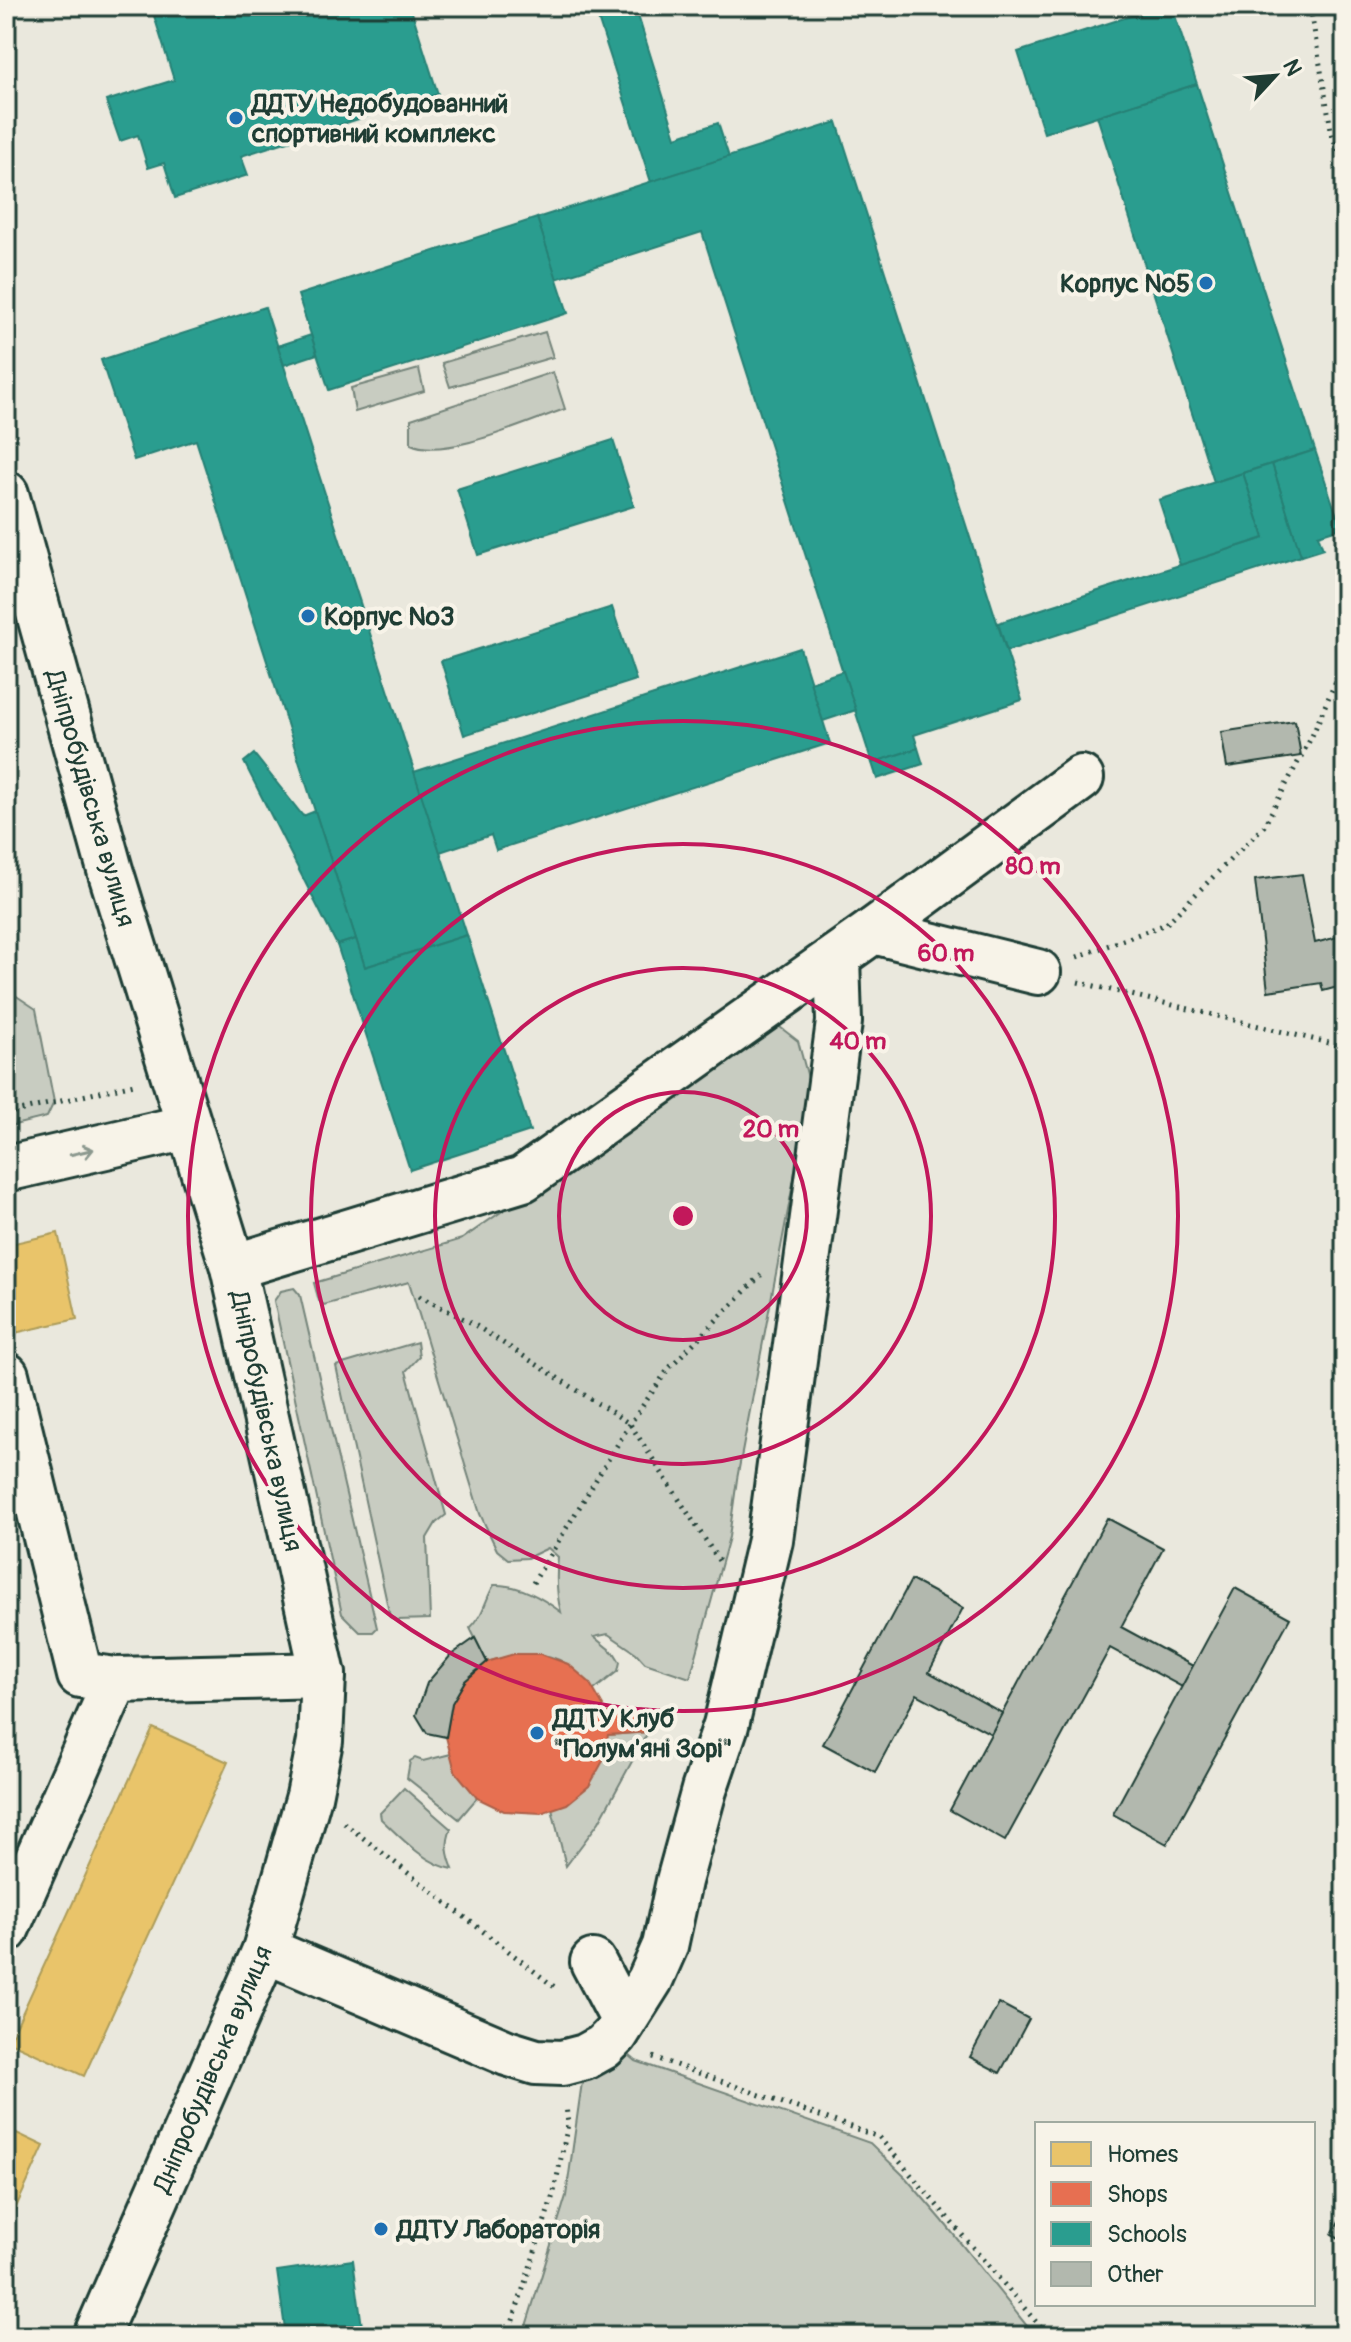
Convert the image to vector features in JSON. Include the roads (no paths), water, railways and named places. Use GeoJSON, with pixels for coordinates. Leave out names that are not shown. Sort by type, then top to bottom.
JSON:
{"type":"FeatureCollection","features":[{"type":"Feature","properties":{"kind":"street","name":"Дніпробудівська вулиця"},"geometry":{"type":"LineString","coordinates":[[6,494],[110,870],[233,1267],[323,1675],[320,1741],[309,1796],[265,1950],[96,2336]]}},
{"type":"Feature","properties":{"kind":"street"},"geometry":{"type":"LineString","coordinates":[[233,1267],[523,1179],[837,957],[1081,778]]}},
{"type":"Feature","properties":{"kind":"street"},"geometry":{"type":"LineString","coordinates":[[873,931],[1038,972]]}},
{"type":"Feature","properties":{"kind":"street"},"geometry":{"type":"LineString","coordinates":[[265,1950],[507,2053],[536,2062],[562,2063],[585,2057],[603,2047],[620,2028],[650,1980],[665,1946],[704,1790],[726,1725],[770,1540],[839,1022],[837,957]]}},
{"type":"Feature","properties":{"kind":"street"},"geometry":{"type":"LineString","coordinates":[[6,1169],[188,1127]]}},
{"type":"Feature","properties":{"kind":"street"},"geometry":{"type":"LineString","coordinates":[[6,1375],[80,1675],[116,1680],[323,1675]]}},
{"type":"Feature","properties":{"kind":"street"},"geometry":{"type":"LineString","coordinates":[[6,1930],[116,1680]]}},
{"type":"Feature","properties":{"kind":"street"},"geometry":{"type":"LineString","coordinates":[[593,1962],[620,2028]]}},
{"type":"Feature","properties":{"kind":"place","name":"ДДТУ Недобудованний спортивний комплекс"},"geometry":{"type":"Point","coordinates":[236,118]}},
{"type":"Feature","properties":{"kind":"place","name":"Корпус №5"},"geometry":{"type":"Point","coordinates":[1206,283]}},
{"type":"Feature","properties":{"kind":"place","name":"Корпус №3"},"geometry":{"type":"Point","coordinates":[308,616]}},
{"type":"Feature","properties":{"kind":"place","name":"ДДТУ Клуб \"Полум'яні Зорі\""},"geometry":{"type":"Point","coordinates":[537,1733]}},
{"type":"Feature","properties":{"kind":"place","name":"ДДТУ Лабораторія"},"geometry":{"type":"Point","coordinates":[381,2229]}}]}
